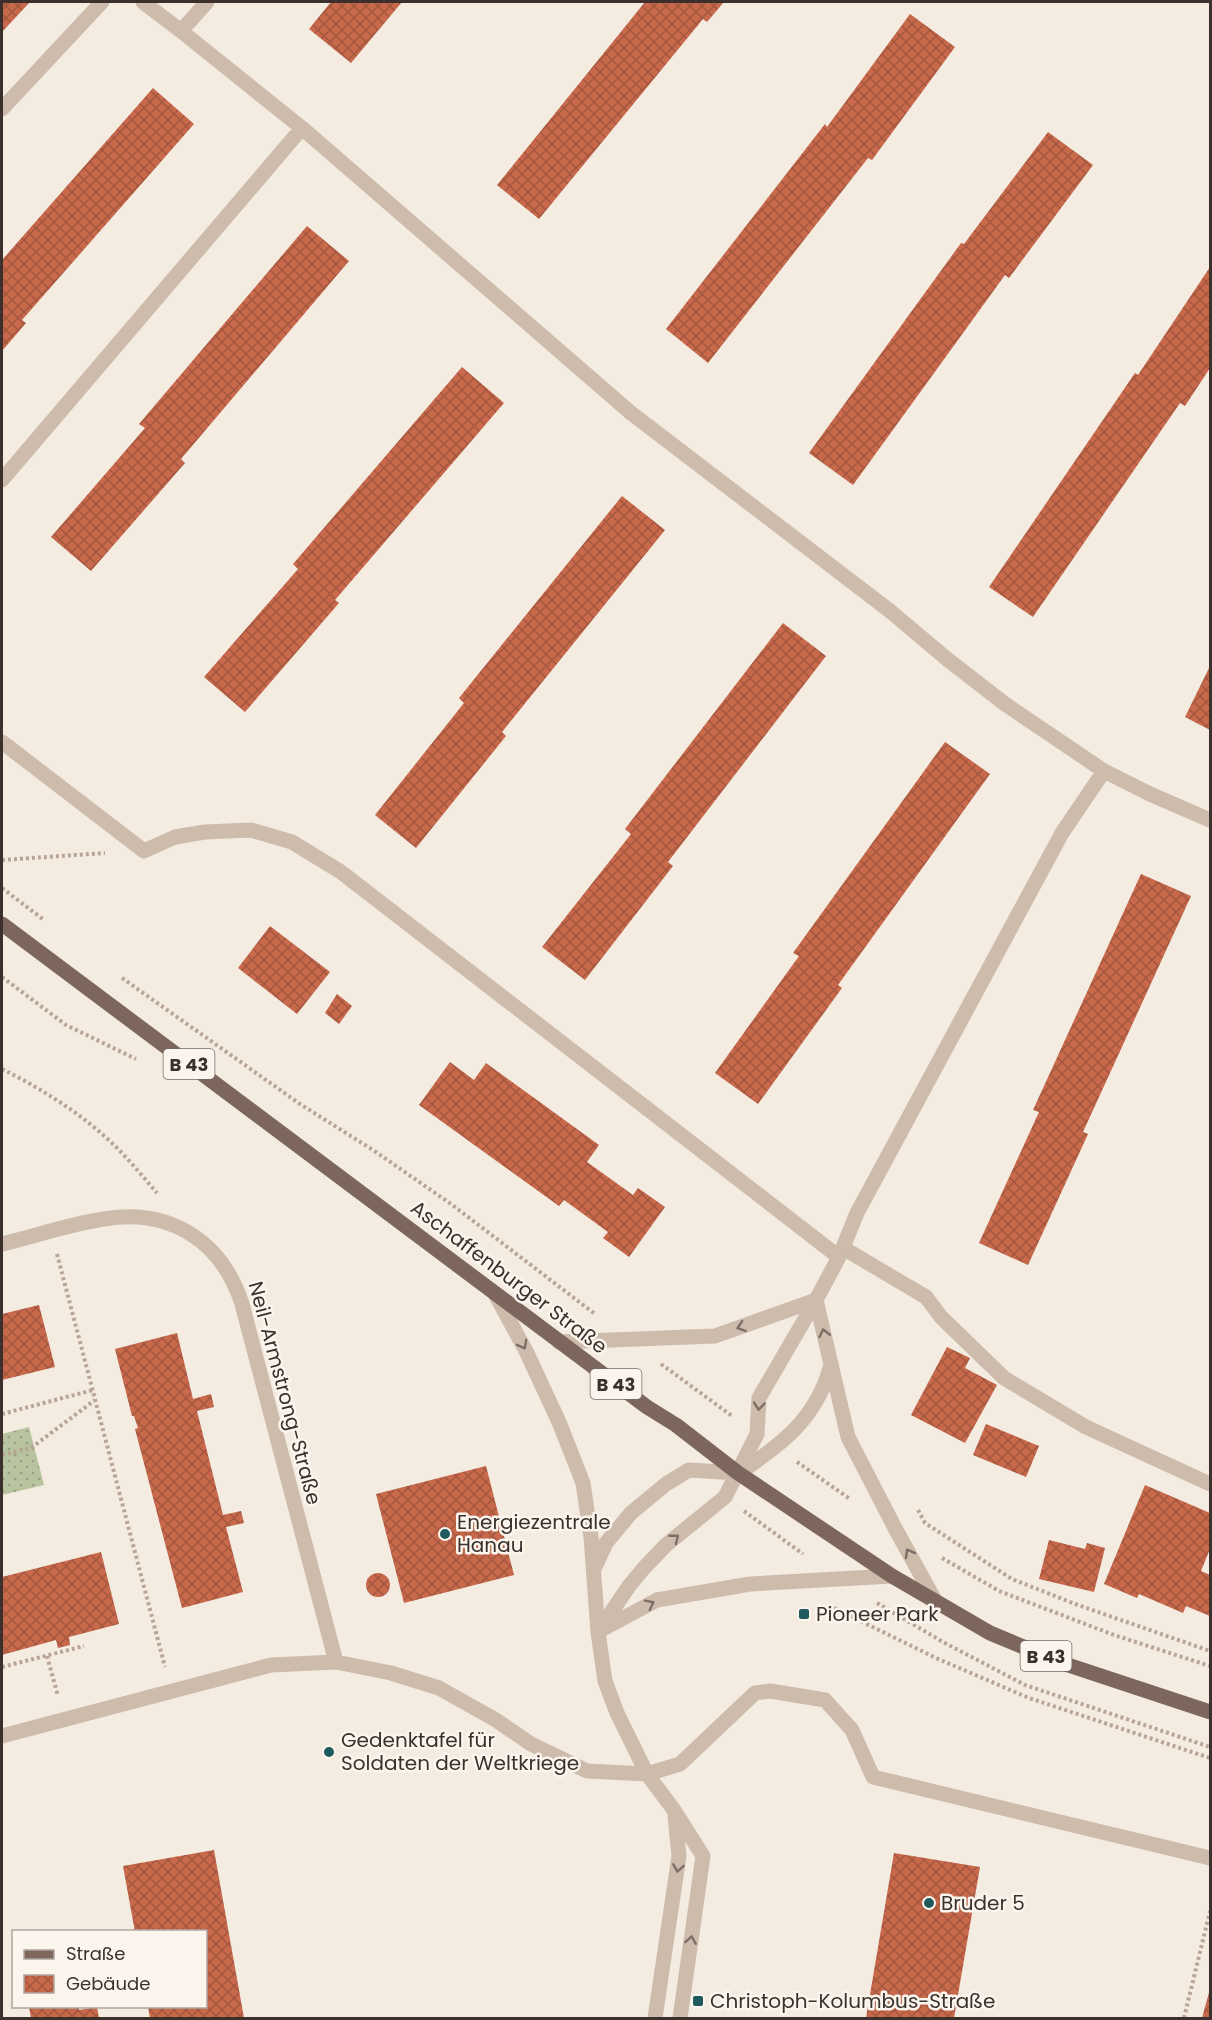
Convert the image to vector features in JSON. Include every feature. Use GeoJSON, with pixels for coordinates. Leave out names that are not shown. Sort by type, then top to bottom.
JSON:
{"type":"FeatureCollection","features":[{"type":"Feature","properties":{"kind":"main road","name":"Aschaffenburger Straße"},"geometry":{"type":"LineString","coordinates":[[2,924],[647,1407],[676,1425],[738,1473],[892,1576],[990,1633],[1062,1663],[1210,1712]]}},
{"type":"Feature","properties":{"kind":"street"},"geometry":{"type":"LineString","coordinates":[[2,109],[102,2]]}},
{"type":"Feature","properties":{"kind":"street"},"geometry":{"type":"LineString","coordinates":[[143,2],[302,128],[631,413],[890,611],[947,660],[1104,771],[1210,820]]}},
{"type":"Feature","properties":{"kind":"street"},"geometry":{"type":"LineString","coordinates":[[181,31],[207,2]]}},
{"type":"Feature","properties":{"kind":"street"},"geometry":{"type":"LineString","coordinates":[[2,480],[302,128]]}},
{"type":"Feature","properties":{"kind":"street"},"geometry":{"type":"LineString","coordinates":[[2,742],[144,851],[175,837],[205,832],[251,830],[292,842],[341,872],[841,1253],[926,1297],[941,1317],[1004,1378],[1086,1427],[1210,1484]]}},
{"type":"Feature","properties":{"kind":"street"},"geometry":{"type":"LineString","coordinates":[[598,1632],[644,1568],[666,1545],[725,1497],[757,1434],[759,1398],[816,1300],[841,1253],[857,1213],[1062,833],[1104,771]]}},
{"type":"Feature","properties":{"kind":"street","name":"Neil-Armstrong-Straße"},"geometry":{"type":"LineString","coordinates":[[2,1244],[105,1219],[136,1217],[174,1224],[200,1239],[230,1273],[238,1292],[336,1662]]}},
{"type":"Feature","properties":{"kind":"street"},"geometry":{"type":"LineString","coordinates":[[495,1294],[531,1361],[559,1422],[583,1483],[591,1537],[598,1632],[605,1681],[618,1718],[647,1774],[674,1810],[703,1856],[680,2019]]}},
{"type":"Feature","properties":{"kind":"street"},"geometry":{"type":"LineString","coordinates":[[559,1342],[714,1336],[816,1300]]}},
{"type":"Feature","properties":{"kind":"street"},"geometry":{"type":"LineString","coordinates":[[816,1300],[848,1437],[937,1604]]}},
{"type":"Feature","properties":{"kind":"street"},"geometry":{"type":"LineString","coordinates":[[593,1572],[606,1543],[631,1513],[666,1484],[689,1470],[738,1473],[776,1447],[806,1419],[825,1387],[831,1366]]}},
{"type":"Feature","properties":{"kind":"street"},"geometry":{"type":"LineString","coordinates":[[598,1632],[657,1600],[750,1584],[892,1576]]}},
{"type":"Feature","properties":{"kind":"street"},"geometry":{"type":"LineString","coordinates":[[2,1736],[271,1665],[336,1662],[391,1673],[439,1688],[496,1720],[531,1744],[587,1771],[647,1774],[680,1764],[755,1693],[770,1691],[825,1700],[852,1730],[873,1778],[1210,1858]]}},
{"type":"Feature","properties":{"kind":"street"},"geometry":{"type":"LineString","coordinates":[[655,2019],[680,1856],[674,1810]]}},
{"type":"Feature","properties":{"kind":"path"},"geometry":{"type":"LineString","coordinates":[[2,860],[144,851]]}},
{"type":"Feature","properties":{"kind":"path"},"geometry":{"type":"LineString","coordinates":[[2,888],[47,922]]}},
{"type":"Feature","properties":{"kind":"path"},"geometry":{"type":"LineString","coordinates":[[2,977],[66,1025]]}},
{"type":"Feature","properties":{"kind":"path"},"geometry":{"type":"LineString","coordinates":[[121,977],[291,1098],[373,1150],[451,1204],[626,1338],[757,1434]]}},
{"type":"Feature","properties":{"kind":"path"},"geometry":{"type":"LineString","coordinates":[[2,1069],[31,1084],[81,1118],[116,1147],[166,1204],[174,1224]]}},
{"type":"Feature","properties":{"kind":"path"},"geometry":{"type":"LineString","coordinates":[[52,1232],[170,1692]]}},
{"type":"Feature","properties":{"kind":"path"},"geometry":{"type":"LineString","coordinates":[[2,1414],[93,1390]]}},
{"type":"Feature","properties":{"kind":"path"},"geometry":{"type":"LineString","coordinates":[[2,1455],[31,1448],[95,1400]]}},
{"type":"Feature","properties":{"kind":"path"},"geometry":{"type":"LineString","coordinates":[[776,1447],[856,1503]]}},
{"type":"Feature","properties":{"kind":"path"},"geometry":{"type":"LineString","coordinates":[[913,1502],[925,1522],[1012,1579],[1075,1604],[1210,1651]]}},
{"type":"Feature","properties":{"kind":"path"},"geometry":{"type":"LineString","coordinates":[[939,1556],[999,1591],[1114,1635],[1210,1666]]}},
{"type":"Feature","properties":{"kind":"path"},"geometry":{"type":"LineString","coordinates":[[822,1607],[834,1608],[936,1658],[1029,1698],[1210,1758]]}},
{"type":"Feature","properties":{"kind":"path"},"geometry":{"type":"LineString","coordinates":[[2,1667],[84,1646]]}},
{"type":"Feature","properties":{"kind":"path"},"geometry":{"type":"LineString","coordinates":[[47,1656],[58,1697]]}},
{"type":"Feature","properties":{"kind":"path"},"geometry":{"type":"LineString","coordinates":[[1184,2019],[1210,1911]]}},
{"type":"Feature","properties":{"kind":"green space"},"geometry":{"type":"Polygon","coordinates":[[[29,1427],[44,1485],[2,1495],[2,1434],[29,1427]]]}},
{"type":"Feature","properties":{"kind":"building"},"geometry":{"type":"Polygon","coordinates":[[[2,2],[30,2],[2,32],[2,2]]]}},
{"type":"Feature","properties":{"kind":"building"},"geometry":{"type":"Polygon","coordinates":[[[331,2],[402,2],[351,63],[309,29],[331,2]]]}},
{"type":"Feature","properties":{"kind":"building"},"geometry":{"type":"Polygon","coordinates":[[[645,2],[724,2],[707,22],[703,19],[539,219],[497,185],[645,2]]]}},
{"type":"Feature","properties":{"kind":"building"},"geometry":{"type":"Polygon","coordinates":[[[910,14],[955,47],[872,160],[868,158],[708,363],[666,329],[825,124],[827,127],[910,14]]]}},
{"type":"Feature","properties":{"kind":"building"},"geometry":{"type":"Polygon","coordinates":[[[153,88],[194,124],[22,320],[26,323],[2,351],[2,260],[153,88]]]}},
{"type":"Feature","properties":{"kind":"building"},"geometry":{"type":"Polygon","coordinates":[[[1048,132],[1093,165],[1009,278],[1005,275],[853,485],[809,453],[961,243],[964,244],[1048,132]]]}},
{"type":"Feature","properties":{"kind":"building"},"geometry":{"type":"Polygon","coordinates":[[[307,226],[349,261],[181,459],[185,463],[91,571],[51,537],[145,428],[139,424],[307,226]]]}},
{"type":"Feature","properties":{"kind":"building"},"geometry":{"type":"Polygon","coordinates":[[[1210,267],[1210,368],[1185,406],[1180,403],[1033,617],[989,587],[1135,373],[1138,375],[1210,267]]]}},
{"type":"Feature","properties":{"kind":"building"},"geometry":{"type":"Polygon","coordinates":[[[462,367],[504,403],[335,600],[339,603],[245,712],[204,677],[298,569],[293,564],[462,367]]]}},
{"type":"Feature","properties":{"kind":"building"},"geometry":{"type":"Polygon","coordinates":[[[622,496],[665,530],[502,732],[506,736],[416,848],[375,815],[464,703],[459,698],[622,496]]]}},
{"type":"Feature","properties":{"kind":"building"},"geometry":{"type":"Polygon","coordinates":[[[783,623],[826,656],[668,862],[673,866],[585,980],[542,947],[631,834],[625,829],[783,623]]]}},
{"type":"Feature","properties":{"kind":"building"},"geometry":{"type":"Polygon","coordinates":[[[1210,666],[1210,730],[1185,717],[1210,666]]]}},
{"type":"Feature","properties":{"kind":"building"},"geometry":{"type":"Polygon","coordinates":[[[945,742],[990,774],[838,985],[842,988],[758,1104],[715,1073],[799,956],[793,953],[945,742]]]}},
{"type":"Feature","properties":{"kind":"building"},"geometry":{"type":"Polygon","coordinates":[[[1141,874],[1191,896],[1083,1132],[1088,1134],[1028,1265],[979,1243],[1039,1112],[1033,1110],[1141,874]]]}},
{"type":"Feature","properties":{"kind":"building"},"geometry":{"type":"Polygon","coordinates":[[[270,926],[330,972],[297,1014],[238,968],[270,926]]]}},
{"type":"Feature","properties":{"kind":"building"},"geometry":{"type":"Polygon","coordinates":[[[337,994],[352,1006],[339,1024],[325,1013],[337,994]]]}},
{"type":"Feature","properties":{"kind":"building"},"geometry":{"type":"Polygon","coordinates":[[[450,1062],[474,1080],[486,1063],[599,1145],[587,1162],[633,1195],[638,1188],[665,1207],[629,1257],[603,1238],[608,1232],[564,1200],[559,1206],[419,1105],[450,1062]]]}},
{"type":"Feature","properties":{"kind":"building"},"geometry":{"type":"Polygon","coordinates":[[[39,1305],[55,1367],[2,1380],[2,1314],[39,1305]]]}},
{"type":"Feature","properties":{"kind":"building"},"geometry":{"type":"Polygon","coordinates":[[[177,1333],[193,1399],[211,1394],[214,1407],[197,1411],[223,1515],[241,1511],[244,1523],[226,1527],[243,1592],[182,1608],[135,1429],[138,1428],[132,1416],[115,1349],[177,1333]]]}},
{"type":"Feature","properties":{"kind":"building"},"geometry":{"type":"Polygon","coordinates":[[[947,1347],[970,1358],[965,1368],[997,1385],[965,1443],[911,1415],[947,1347]]]}},
{"type":"Feature","properties":{"kind":"building"},"geometry":{"type":"Polygon","coordinates":[[[986,1424],[1039,1446],[1026,1477],[973,1455],[986,1424]]]}},
{"type":"Feature","properties":{"kind":"building","name":"Energiezentrale Hanau"},"geometry":{"type":"Polygon","coordinates":[[[486,1466],[514,1575],[404,1603],[376,1494],[486,1466]]]}},
{"type":"Feature","properties":{"kind":"building"},"geometry":{"type":"Polygon","coordinates":[[[1145,1485],[1210,1513],[1210,1549],[1201,1571],[1210,1575],[1210,1616],[1186,1606],[1183,1613],[1139,1594],[1137,1598],[1104,1584],[1145,1485]]]}},
{"type":"Feature","properties":{"kind":"building"},"geometry":{"type":"Polygon","coordinates":[[[1049,1540],[1085,1549],[1087,1543],[1105,1548],[1094,1592],[1039,1579],[1049,1540]]]}},
{"type":"Feature","properties":{"kind":"building"},"geometry":{"type":"Polygon","coordinates":[[[101,1552],[119,1624],[69,1637],[70,1645],[58,1648],[56,1640],[2,1655],[2,1577],[101,1552]]]}},
{"type":"Feature","properties":{"kind":"building"},"geometry":{"type":"Polygon","coordinates":[[[378,1573],[386,1577],[390,1585],[386,1593],[378,1597],[370,1593],[366,1585],[370,1577],[378,1573]]]}},
{"type":"Feature","properties":{"kind":"building"},"geometry":{"type":"Polygon","coordinates":[[[214,1850],[244,2018],[150,2018],[148,2008],[207,2008],[207,1930],[135,1930],[123,1866],[214,1850]]]}},
{"type":"Feature","properties":{"kind":"building","name":"Bruder 5"},"geometry":{"type":"Polygon","coordinates":[[[894,1853],[980,1867],[954,2018],[866,2018],[894,1853]]]}},
{"type":"Feature","properties":{"kind":"building"},"geometry":{"type":"Polygon","coordinates":[[[1210,1989],[1210,2018],[1202,2018],[1210,1989]]]}},
{"type":"Feature","properties":{"kind":"building"},"geometry":{"type":"Polygon","coordinates":[[[29,2008],[79,2008],[79,2010],[97,2008],[99,2018],[31,2018],[29,2008]]]}},
{"type":"Feature","properties":{"kind":"place","name":"Energiezentrale Hanau"},"geometry":{"type":"Point","coordinates":[445,1534]}},
{"type":"Feature","properties":{"kind":"place","name":"Pioneer Park"},"geometry":{"type":"Point","coordinates":[804,1614]}},
{"type":"Feature","properties":{"kind":"place","name":"Gedenktafel für Soldaten der Weltkriege"},"geometry":{"type":"Point","coordinates":[329,1752]}},
{"type":"Feature","properties":{"kind":"place","name":"Bruder 5"},"geometry":{"type":"Point","coordinates":[929,1903]}},
{"type":"Feature","properties":{"kind":"place","name":"Christoph-Kolumbus-Straße"},"geometry":{"type":"Point","coordinates":[698,2001]}}]}
